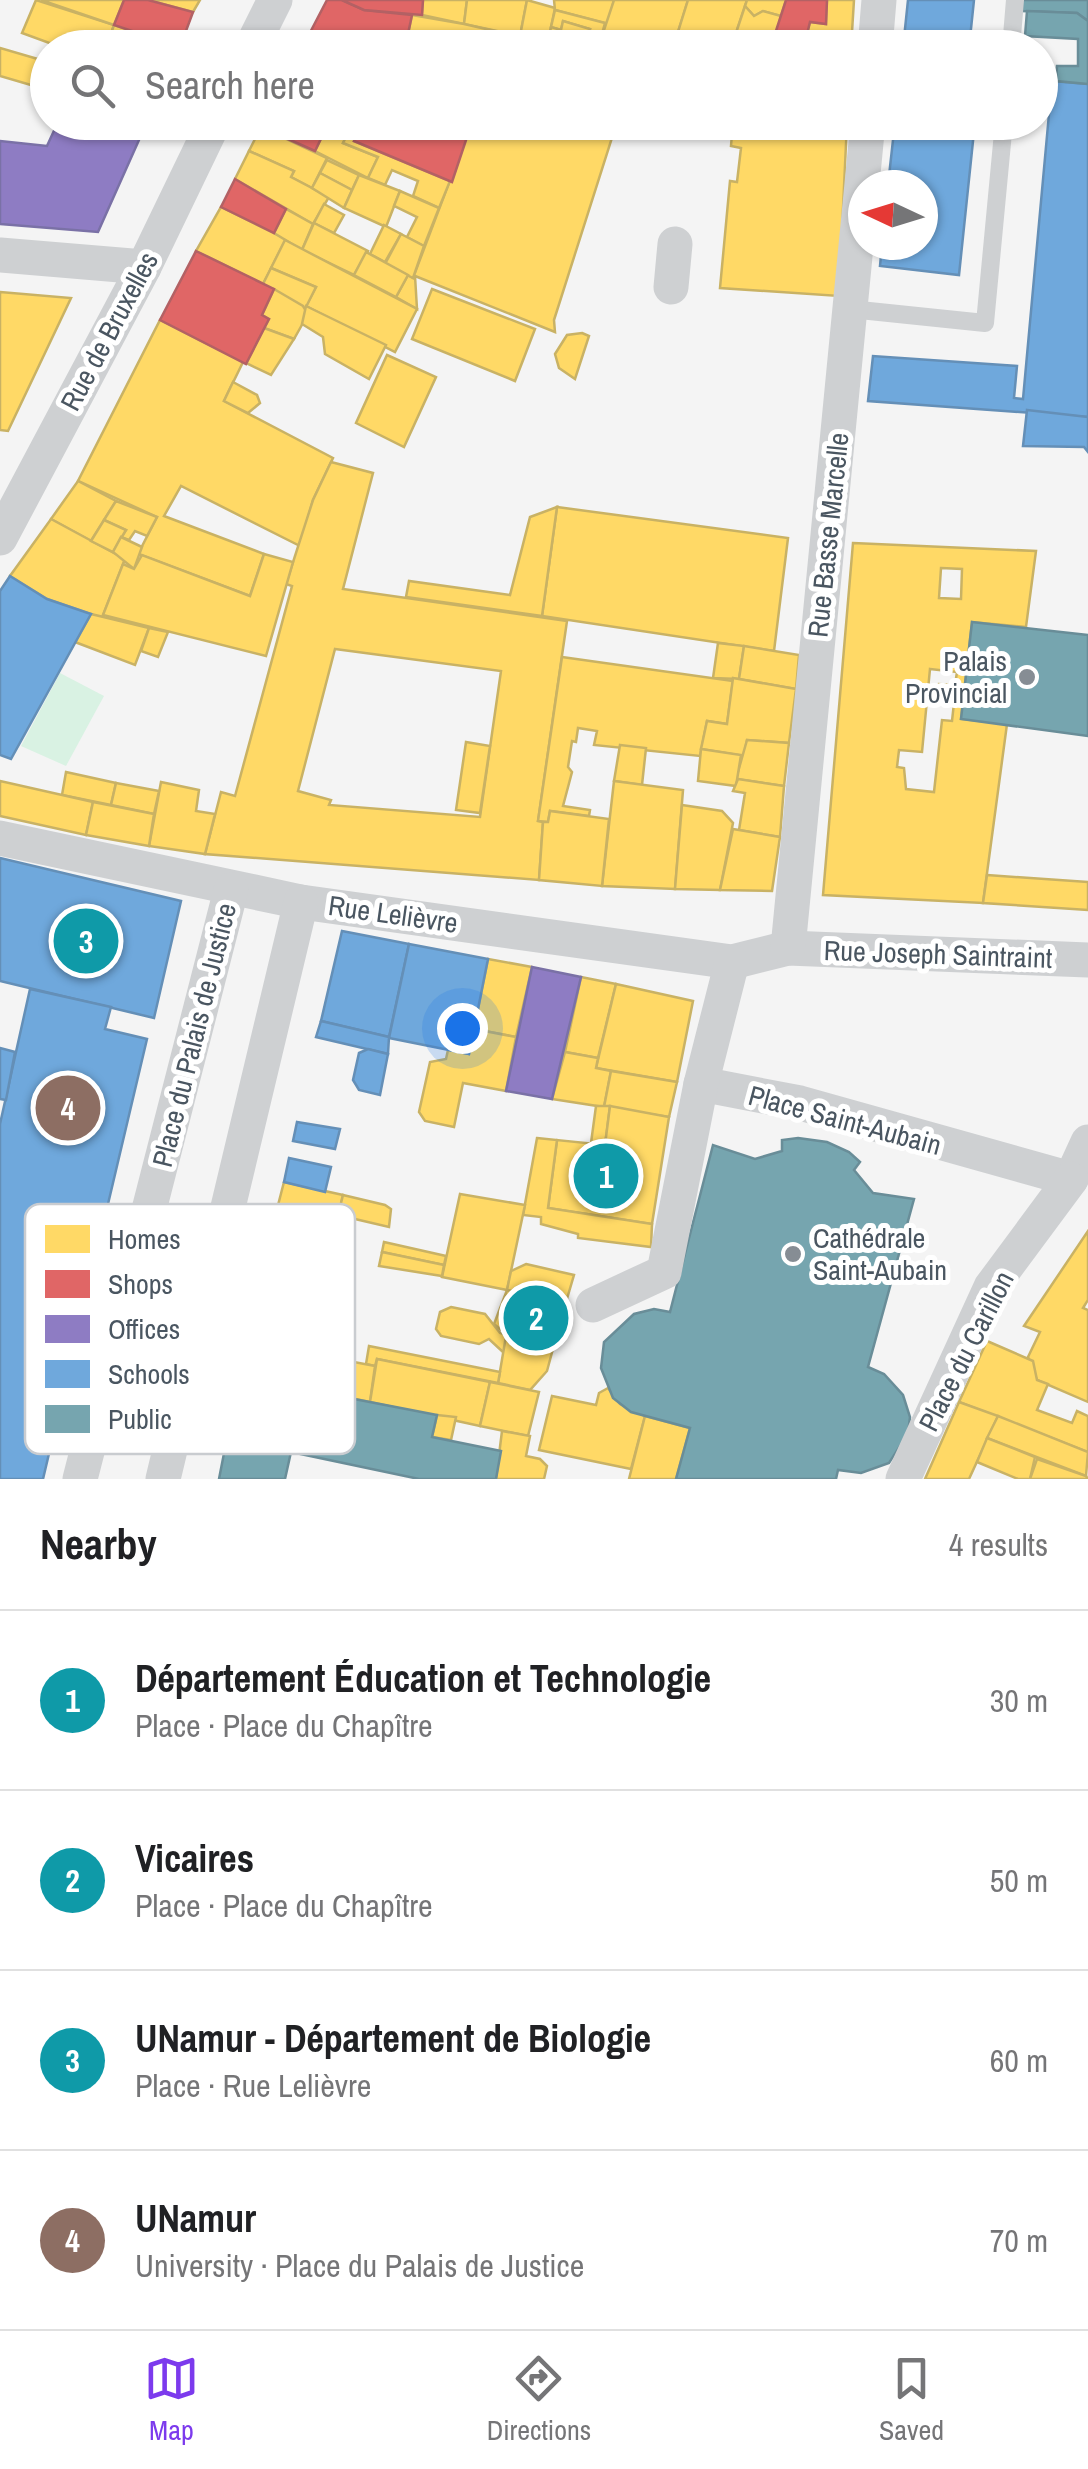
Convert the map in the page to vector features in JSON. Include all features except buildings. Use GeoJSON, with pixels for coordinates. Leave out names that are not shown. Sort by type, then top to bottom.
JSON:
{"type":"FeatureCollection","features":[{"type":"Feature","properties":{"kind":"street"},"geometry":{"type":"LineString","coordinates":[[260,30],[274,0]]}},
{"type":"Feature","properties":{"kind":"street"},"geometry":{"type":"LineString","coordinates":[[876,30],[879,0]]}},
{"type":"Feature","properties":{"kind":"street","name":"Rue de Bruxelles"},"geometry":{"type":"LineString","coordinates":[[0,538],[144,267],[205,140]]}},
{"type":"Feature","properties":{"kind":"street","name":"Rue Basse Marcelle"},"geometry":{"type":"LineString","coordinates":[[788,948],[866,140]]}},
{"type":"Feature","properties":{"kind":"street"},"geometry":{"type":"LineString","coordinates":[[671,287],[675,244]]}},
{"type":"Feature","properties":{"kind":"street"},"geometry":{"type":"LineString","coordinates":[[0,255],[144,267]]}},
{"type":"Feature","properties":{"kind":"street","name":"Rue Lelièvre"},"geometry":{"type":"LineString","coordinates":[[0,838],[301,902],[732,962],[788,948]]}},
{"type":"Feature","properties":{"kind":"street","name":"Place du Palais de Justice"},"geometry":{"type":"LineString","coordinates":[[157,1204],[231,890]]}},
{"type":"Feature","properties":{"kind":"street"},"geometry":{"type":"LineString","coordinates":[[229,1204],[301,902]]}},
{"type":"Feature","properties":{"kind":"street","name":"Rue Joseph Saintraint"},"geometry":{"type":"LineString","coordinates":[[788,948],[1088,960]]}},
{"type":"Feature","properties":{"kind":"street"},"geometry":{"type":"LineString","coordinates":[[593,1304],[664,1272],[701,1084],[732,962]]}},
{"type":"Feature","properties":{"kind":"street","name":"Place Saint-Aubain"},"geometry":{"type":"LineString","coordinates":[[701,1084],[800,1103],[1072,1179]]}},
{"type":"Feature","properties":{"kind":"street"},"geometry":{"type":"LineString","coordinates":[[1072,1179],[1088,1142]]}},
{"type":"Feature","properties":{"kind":"street","name":"Place du Carillon"},"geometry":{"type":"LineString","coordinates":[[903,1479],[991,1287],[1072,1179]]}},
{"type":"Feature","properties":{"kind":"street"},"geometry":{"type":"LineString","coordinates":[[163,1479],[169,1454]]}},
{"type":"Feature","properties":{"kind":"lane"},"geometry":{"type":"LineString","coordinates":[[1013,30],[1016,0]]}},
{"type":"Feature","properties":{"kind":"lane"},"geometry":{"type":"LineString","coordinates":[[850,309],[985,323],[1002,140]]}},
{"type":"Feature","properties":{"kind":"green space"},"geometry":{"type":"Polygon","coordinates":[[[60,673],[104,696],[66,766],[21,746],[60,673]]]}},
{"type":"Feature","properties":{"kind":"place","name":"Palais Provincial"},"geometry":{"type":"Point","coordinates":[1027,677]}},
{"type":"Feature","properties":{"kind":"place","name":"UNamur - Département de Biologie"},"geometry":{"type":"Point","coordinates":[86,941]}},
{"type":"Feature","properties":{"kind":"place","name":"UNamur"},"geometry":{"type":"Point","coordinates":[68,1108]}},
{"type":"Feature","properties":{"kind":"place","name":"Département Éducation et Technologie"},"geometry":{"type":"Point","coordinates":[606,1176]}},
{"type":"Feature","properties":{"kind":"place","name":"Cathédrale Saint-Aubain"},"geometry":{"type":"Point","coordinates":[793,1254]}},
{"type":"Feature","properties":{"kind":"place","name":"Vicaires"},"geometry":{"type":"Point","coordinates":[536,1318]}}]}
